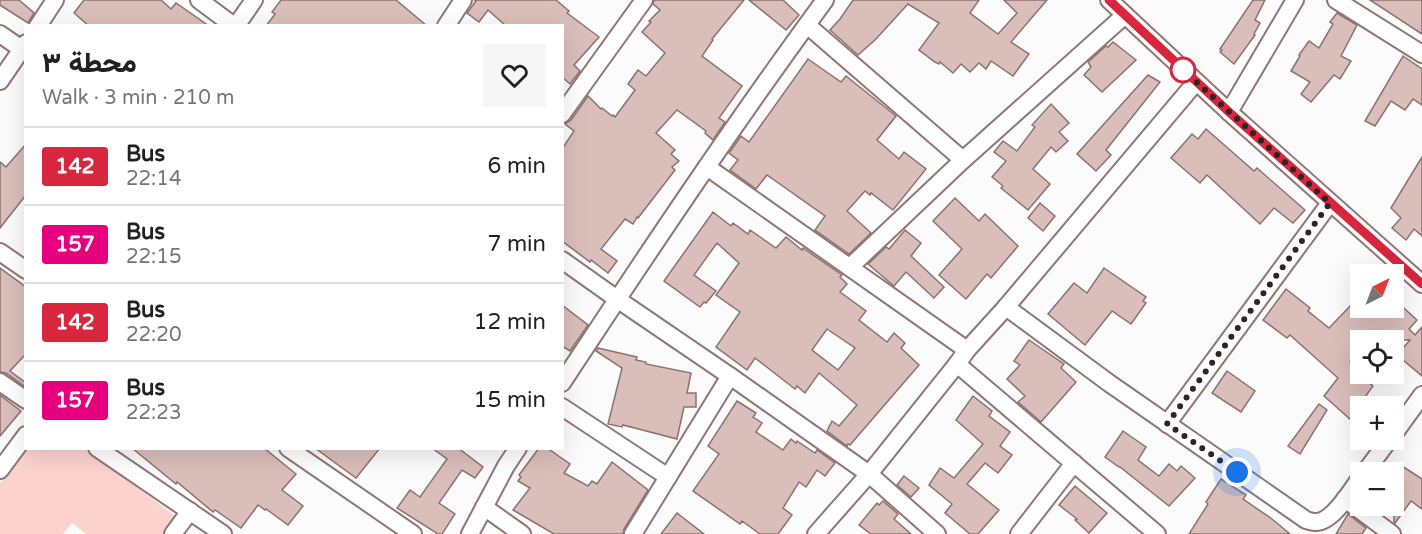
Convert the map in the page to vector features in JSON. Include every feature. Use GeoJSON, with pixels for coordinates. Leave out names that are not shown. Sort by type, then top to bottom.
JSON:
{"type":"FeatureCollection","features":[{"type":"Feature","properties":{"kind":"street"},"geometry":{"type":"LineString","coordinates":[[39,24],[55,0]]}},
{"type":"Feature","properties":{"kind":"street"},"geometry":{"type":"LineString","coordinates":[[199,0],[232,24]]}},
{"type":"Feature","properties":{"kind":"street"},"geometry":{"type":"LineString","coordinates":[[236,24],[254,0]]}},
{"type":"Feature","properties":{"kind":"street"},"geometry":{"type":"LineString","coordinates":[[447,24],[463,0]]}},
{"type":"Feature","properties":{"kind":"street"},"geometry":{"type":"LineString","coordinates":[[564,111],[644,0]]}},
{"type":"Feature","properties":{"kind":"street"},"geometry":{"type":"LineString","coordinates":[[564,380],[707,167],[825,0]]}},
{"type":"Feature","properties":{"kind":"street"},"geometry":{"type":"LineString","coordinates":[[1109,0],[1229,112],[1422,284]]}},
{"type":"Feature","properties":{"kind":"street"},"geometry":{"type":"LineString","coordinates":[[1229,112],[1294,0]]}},
{"type":"Feature","properties":{"kind":"street"},"geometry":{"type":"LineString","coordinates":[[1336,0],[1422,54]]}},
{"type":"Feature","properties":{"kind":"street"},"geometry":{"type":"LineString","coordinates":[[850,267],[963,160],[1125,15]]}},
{"type":"Feature","properties":{"kind":"street"},"geometry":{"type":"LineString","coordinates":[[807,25],[963,160]]}},
{"type":"Feature","properties":{"kind":"street"},"geometry":{"type":"LineString","coordinates":[[0,34],[24,48],[0,81]]}},
{"type":"Feature","properties":{"kind":"street"},"geometry":{"type":"LineString","coordinates":[[816,534],[868,474],[962,357],[1196,82]]}},
{"type":"Feature","properties":{"kind":"street"},"geometry":{"type":"LineString","coordinates":[[707,167],[850,267],[962,357],[1074,463],[1157,534]]}},
{"type":"Feature","properties":{"kind":"street"},"geometry":{"type":"LineString","coordinates":[[1167,424],[1330,203]]}},
{"type":"Feature","properties":{"kind":"street"},"geometry":{"type":"LineString","coordinates":[[0,252],[24,269]]}},
{"type":"Feature","properties":{"kind":"street"},"geometry":{"type":"LineString","coordinates":[[564,261],[730,375],[868,474],[937,534]]}},
{"type":"Feature","properties":{"kind":"street"},"geometry":{"type":"LineString","coordinates":[[1006,307],[1167,424],[1306,520],[1317,523],[1328,519],[1350,492]]}},
{"type":"Feature","properties":{"kind":"street"},"geometry":{"type":"LineString","coordinates":[[633,534],[730,375]]}},
{"type":"Feature","properties":{"kind":"street"},"geometry":{"type":"LineString","coordinates":[[0,382],[24,399]]}},
{"type":"Feature","properties":{"kind":"street"},"geometry":{"type":"LineString","coordinates":[[1404,422],[1420,402]]}},
{"type":"Feature","properties":{"kind":"street"},"geometry":{"type":"LineString","coordinates":[[564,408],[668,477]]}},
{"type":"Feature","properties":{"kind":"street"},"geometry":{"type":"LineString","coordinates":[[0,470],[24,438]]}},
{"type":"Feature","properties":{"kind":"street"},"geometry":{"type":"LineString","coordinates":[[101,450],[223,534]]}},
{"type":"Feature","properties":{"kind":"street"},"geometry":{"type":"LineString","coordinates":[[291,450],[413,534]]}},
{"type":"Feature","properties":{"kind":"street"},"geometry":{"type":"LineString","coordinates":[[470,534],[517,450]]}},
{"type":"Feature","properties":{"kind":"street"},"geometry":{"type":"LineString","coordinates":[[1019,534],[1074,463]]}},
{"type":"Feature","properties":{"kind":"street"},"geometry":{"type":"LineString","coordinates":[[1345,499],[1392,534]]}},
{"type":"Feature","properties":{"kind":"street"},"geometry":{"type":"LineString","coordinates":[[484,507],[522,534]]}},
{"type":"Feature","properties":{"kind":"street"},"geometry":{"type":"LineString","coordinates":[[173,534],[190,511]]}},
{"type":"Feature","properties":{"kind":"shaded area"},"geometry":{"type":"Polygon","coordinates":[[[25,450],[87,450],[175,516],[162,534],[86,534],[72,523],[63,534],[0,534],[0,483],[25,450]]]}},
{"type":"Feature","properties":{"kind":"building"},"geometry":{"type":"Polygon","coordinates":[[[0,0],[19,0],[34,13],[28,23],[0,5],[0,0]]]}},
{"type":"Feature","properties":{"kind":"building"},"geometry":{"type":"Polygon","coordinates":[[[84,0],[161,0],[171,9],[176,3],[206,24],[87,24],[74,13],[84,0]]]}},
{"type":"Feature","properties":{"kind":"building"},"geometry":{"type":"Polygon","coordinates":[[[281,0],[396,0],[425,24],[268,24],[275,14],[272,12],[281,0]]]}},
{"type":"Feature","properties":{"kind":"building"},"geometry":{"type":"Polygon","coordinates":[[[474,0],[556,0],[569,11],[567,13],[599,37],[574,65],[580,71],[570,84],[564,79],[564,24],[504,24],[488,10],[479,22],[467,13],[476,1],[474,0]]]}},
{"type":"Feature","properties":{"kind":"building"},"geometry":{"type":"Polygon","coordinates":[[[654,0],[744,0],[712,39],[702,56],[742,86],[719,118],[725,122],[713,140],[705,133],[706,131],[677,110],[656,133],[675,150],[671,154],[679,161],[672,167],[675,170],[633,224],[625,219],[601,249],[617,261],[608,273],[564,242],[564,146],[574,131],[565,124],[571,120],[588,96],[601,109],[615,117],[635,90],[628,84],[638,70],[646,76],[665,53],[642,32],[660,10],[653,4],[654,0]]]}},
{"type":"Feature","properties":{"kind":"building"},"geometry":{"type":"Polygon","coordinates":[[[749,0],[783,0],[799,15],[786,30],[749,0]]]}},
{"type":"Feature","properties":{"kind":"building"},"geometry":{"type":"Polygon","coordinates":[[[853,0],[979,0],[970,13],[998,34],[1017,13],[1004,0],[1047,0],[1011,42],[1029,54],[1013,76],[991,61],[986,69],[979,63],[970,72],[961,64],[953,73],[940,62],[939,64],[935,62],[919,50],[939,23],[908,4],[858,55],[830,30],[853,0]]]}},
{"type":"Feature","properties":{"kind":"building"},"geometry":{"type":"Polygon","coordinates":[[[1253,0],[1265,0],[1255,20],[1260,23],[1255,35],[1234,64],[1220,52],[1222,50],[1220,49],[1253,0]]]}},
{"type":"Feature","properties":{"kind":"building"},"geometry":{"type":"Polygon","coordinates":[[[1370,0],[1422,0],[1422,34],[1370,0]]]}},
{"type":"Feature","properties":{"kind":"building"},"geometry":{"type":"Polygon","coordinates":[[[1337,13],[1357,25],[1341,56],[1351,61],[1340,79],[1334,75],[1311,102],[1301,94],[1310,82],[1291,71],[1309,41],[1319,48],[1333,24],[1330,22],[1337,13]]]}},
{"type":"Feature","properties":{"kind":"building"},"geometry":{"type":"Polygon","coordinates":[[[1113,42],[1136,60],[1102,92],[1084,75],[1091,67],[1088,62],[1113,42]]]}},
{"type":"Feature","properties":{"kind":"building"},"geometry":{"type":"Polygon","coordinates":[[[1403,56],[1422,69],[1422,105],[1413,99],[1405,110],[1391,101],[1375,126],[1365,121],[1403,56]]]}},
{"type":"Feature","properties":{"kind":"building"},"geometry":{"type":"Polygon","coordinates":[[[808,59],[841,82],[846,76],[896,116],[877,140],[899,159],[904,152],[926,169],[893,210],[865,191],[847,211],[871,233],[849,254],[815,230],[825,216],[767,175],[756,189],[730,170],[738,160],[729,153],[741,136],[749,142],[808,59]]]}},
{"type":"Feature","properties":{"kind":"building"},"geometry":{"type":"Polygon","coordinates":[[[1148,75],[1160,82],[1106,150],[1111,155],[1096,171],[1077,154],[1148,75]]]}},
{"type":"Feature","properties":{"kind":"building"},"geometry":{"type":"Polygon","coordinates":[[[1051,104],[1069,123],[1059,132],[1068,141],[1056,152],[1051,147],[1033,169],[1050,184],[1028,210],[1001,188],[1003,186],[992,177],[1006,161],[994,152],[1003,141],[1017,151],[1035,127],[1032,125],[1051,104]]]}},
{"type":"Feature","properties":{"kind":"building"},"geometry":{"type":"Polygon","coordinates":[[[1206,129],[1254,171],[1257,168],[1305,210],[1293,223],[1274,208],[1260,224],[1207,175],[1200,183],[1171,158],[1192,134],[1198,139],[1206,129]]]}},
{"type":"Feature","properties":{"kind":"building"},"geometry":{"type":"Polygon","coordinates":[[[24,146],[24,198],[0,228],[0,162],[6,167],[24,146]]]}},
{"type":"Feature","properties":{"kind":"building"},"geometry":{"type":"Polygon","coordinates":[[[1422,157],[1422,236],[1414,229],[1406,240],[1392,228],[1401,218],[1391,208],[1422,157]]]}},
{"type":"Feature","properties":{"kind":"building"},"geometry":{"type":"Polygon","coordinates":[[[955,198],[979,221],[985,214],[1018,246],[991,278],[987,274],[966,299],[939,275],[962,249],[933,221],[955,198]]]}},
{"type":"Feature","properties":{"kind":"building"},"geometry":{"type":"Polygon","coordinates":[[[1040,203],[1055,216],[1043,231],[1028,218],[1040,203]]]}},
{"type":"Feature","properties":{"kind":"building"},"geometry":{"type":"Polygon","coordinates":[[[713,212],[731,226],[733,223],[748,234],[750,230],[776,248],[786,237],[842,275],[840,277],[847,284],[840,292],[866,311],[859,320],[887,342],[894,333],[905,343],[901,348],[919,365],[847,446],[827,431],[832,421],[839,426],[857,405],[819,373],[805,393],[797,386],[795,389],[755,358],[747,370],[716,347],[740,312],[716,295],[739,263],[717,243],[694,275],[716,291],[706,303],[704,302],[700,307],[664,281],[713,212]],[[827,329],[812,350],[838,370],[855,348],[827,329]]]}},
{"type":"Feature","properties":{"kind":"building"},"geometry":{"type":"Polygon","coordinates":[[[905,230],[921,243],[911,256],[944,287],[934,298],[906,272],[894,286],[868,264],[886,247],[889,249],[905,230]]]}},
{"type":"Feature","properties":{"kind":"building"},"geometry":{"type":"Polygon","coordinates":[[[0,268],[24,286],[24,356],[10,371],[24,382],[24,386],[6,373],[0,372],[0,268]]]}},
{"type":"Feature","properties":{"kind":"building"},"geometry":{"type":"Polygon","coordinates":[[[1104,268],[1146,297],[1143,301],[1146,303],[1131,324],[1112,311],[1085,345],[1048,314],[1074,283],[1087,293],[1104,268]]]}},
{"type":"Feature","properties":{"kind":"building"},"geometry":{"type":"Polygon","coordinates":[[[1286,289],[1310,308],[1308,311],[1329,328],[1350,306],[1350,318],[1404,318],[1404,308],[1417,320],[1409,329],[1415,335],[1422,327],[1422,376],[1404,361],[1404,347],[1410,340],[1404,340],[1404,330],[1350,330],[1350,384],[1373,386],[1366,396],[1350,396],[1350,419],[1324,396],[1338,378],[1290,335],[1287,338],[1263,320],[1286,289]]]}},
{"type":"Feature","properties":{"kind":"building"},"geometry":{"type":"Polygon","coordinates":[[[564,307],[588,325],[570,351],[564,347],[564,307]]]}},
{"type":"Feature","properties":{"kind":"building"},"geometry":{"type":"Polygon","coordinates":[[[1029,340],[1064,364],[1061,368],[1076,382],[1041,422],[1018,402],[1025,396],[1007,379],[1020,365],[1014,361],[1029,340]]]}},
{"type":"Feature","properties":{"kind":"building"},"geometry":{"type":"Polygon","coordinates":[[[598,348],[637,357],[636,360],[646,362],[646,364],[691,373],[687,393],[696,393],[696,407],[684,407],[677,439],[623,425],[622,427],[608,424],[622,368],[596,351],[598,348]]]}},
{"type":"Feature","properties":{"kind":"building"},"geometry":{"type":"Polygon","coordinates":[[[1227,371],[1255,391],[1241,412],[1212,393],[1227,371]]]}},
{"type":"Feature","properties":{"kind":"building"},"geometry":{"type":"Polygon","coordinates":[[[0,395],[21,411],[0,436],[0,395]]]}},
{"type":"Feature","properties":{"kind":"building"},"geometry":{"type":"Polygon","coordinates":[[[973,396],[992,411],[989,416],[1010,432],[1000,446],[1012,455],[998,473],[985,463],[967,484],[999,510],[978,534],[970,534],[945,513],[952,504],[929,485],[940,468],[954,478],[983,444],[956,420],[973,396]]]}},
{"type":"Feature","properties":{"kind":"building"},"geometry":{"type":"Polygon","coordinates":[[[737,401],[756,413],[753,417],[762,423],[756,432],[783,450],[791,439],[815,453],[817,450],[835,463],[825,476],[817,470],[806,487],[799,482],[783,508],[792,515],[778,534],[760,534],[742,521],[740,524],[693,491],[719,454],[708,446],[737,401]]]}},
{"type":"Feature","properties":{"kind":"building"},"geometry":{"type":"Polygon","coordinates":[[[1319,404],[1327,410],[1300,454],[1288,446],[1319,404]]]}},
{"type":"Feature","properties":{"kind":"building"},"geometry":{"type":"Polygon","coordinates":[[[1123,431],[1146,447],[1138,460],[1159,476],[1169,464],[1177,471],[1181,466],[1195,478],[1169,506],[1105,457],[1123,431]]]}},
{"type":"Feature","properties":{"kind":"building"},"geometry":{"type":"Polygon","coordinates":[[[134,450],[266,450],[296,474],[282,490],[303,506],[288,525],[258,505],[241,528],[215,510],[213,512],[177,482],[176,484],[134,450]]]}},
{"type":"Feature","properties":{"kind":"building"},"geometry":{"type":"Polygon","coordinates":[[[318,450],[378,450],[356,478],[318,450]]]}},
{"type":"Feature","properties":{"kind":"building"},"geometry":{"type":"Polygon","coordinates":[[[435,450],[461,450],[483,467],[475,478],[462,470],[439,503],[455,514],[442,534],[438,534],[397,508],[410,490],[420,497],[447,459],[435,450]]]}},
{"type":"Feature","properties":{"kind":"building"},"geometry":{"type":"Polygon","coordinates":[[[538,450],[550,450],[570,464],[564,473],[588,486],[592,481],[597,484],[612,462],[648,490],[623,534],[554,534],[513,510],[530,488],[518,481],[521,477],[519,475],[538,450]]]}},
{"type":"Feature","properties":{"kind":"building"},"geometry":{"type":"Polygon","coordinates":[[[1404,467],[1422,479],[1422,509],[1411,501],[1404,511],[1404,467]]]}},
{"type":"Feature","properties":{"kind":"building"},"geometry":{"type":"Polygon","coordinates":[[[904,476],[919,488],[911,497],[897,485],[904,476]]]}},
{"type":"Feature","properties":{"kind":"building"},"geometry":{"type":"Polygon","coordinates":[[[1221,479],[1246,495],[1243,499],[1290,534],[1189,534],[1221,479]]]}},
{"type":"Feature","properties":{"kind":"building"},"geometry":{"type":"Polygon","coordinates":[[[1075,486],[1107,513],[1089,533],[1075,520],[1077,519],[1059,505],[1075,486]]]}},
{"type":"Feature","properties":{"kind":"building"},"geometry":{"type":"Polygon","coordinates":[[[883,501],[898,514],[894,519],[911,534],[871,534],[859,525],[877,503],[879,505],[883,501]]]}},
{"type":"Feature","properties":{"kind":"building"},"geometry":{"type":"Polygon","coordinates":[[[677,513],[704,534],[661,534],[677,513]]]}},
{"type":"Feature","properties":{"kind":"building"},"geometry":{"type":"Polygon","coordinates":[[[1348,514],[1366,528],[1362,534],[1336,534],[1348,514]]]}},
{"type":"Feature","properties":{"kind":"building"},"geometry":{"type":"Polygon","coordinates":[[[1394,516],[1400,516],[1395,523],[1394,516]]]}},
{"type":"Feature","properties":{"kind":"bus line","name":"142"},"geometry":{"type":"LineString","coordinates":[[1109,0],[1229,112],[1422,284]]}},
{"type":"Feature","properties":{"kind":"route"},"geometry":{"type":"LineString","coordinates":[[1183,70],[1330,203],[1167,424],[1237,472]]}}]}
